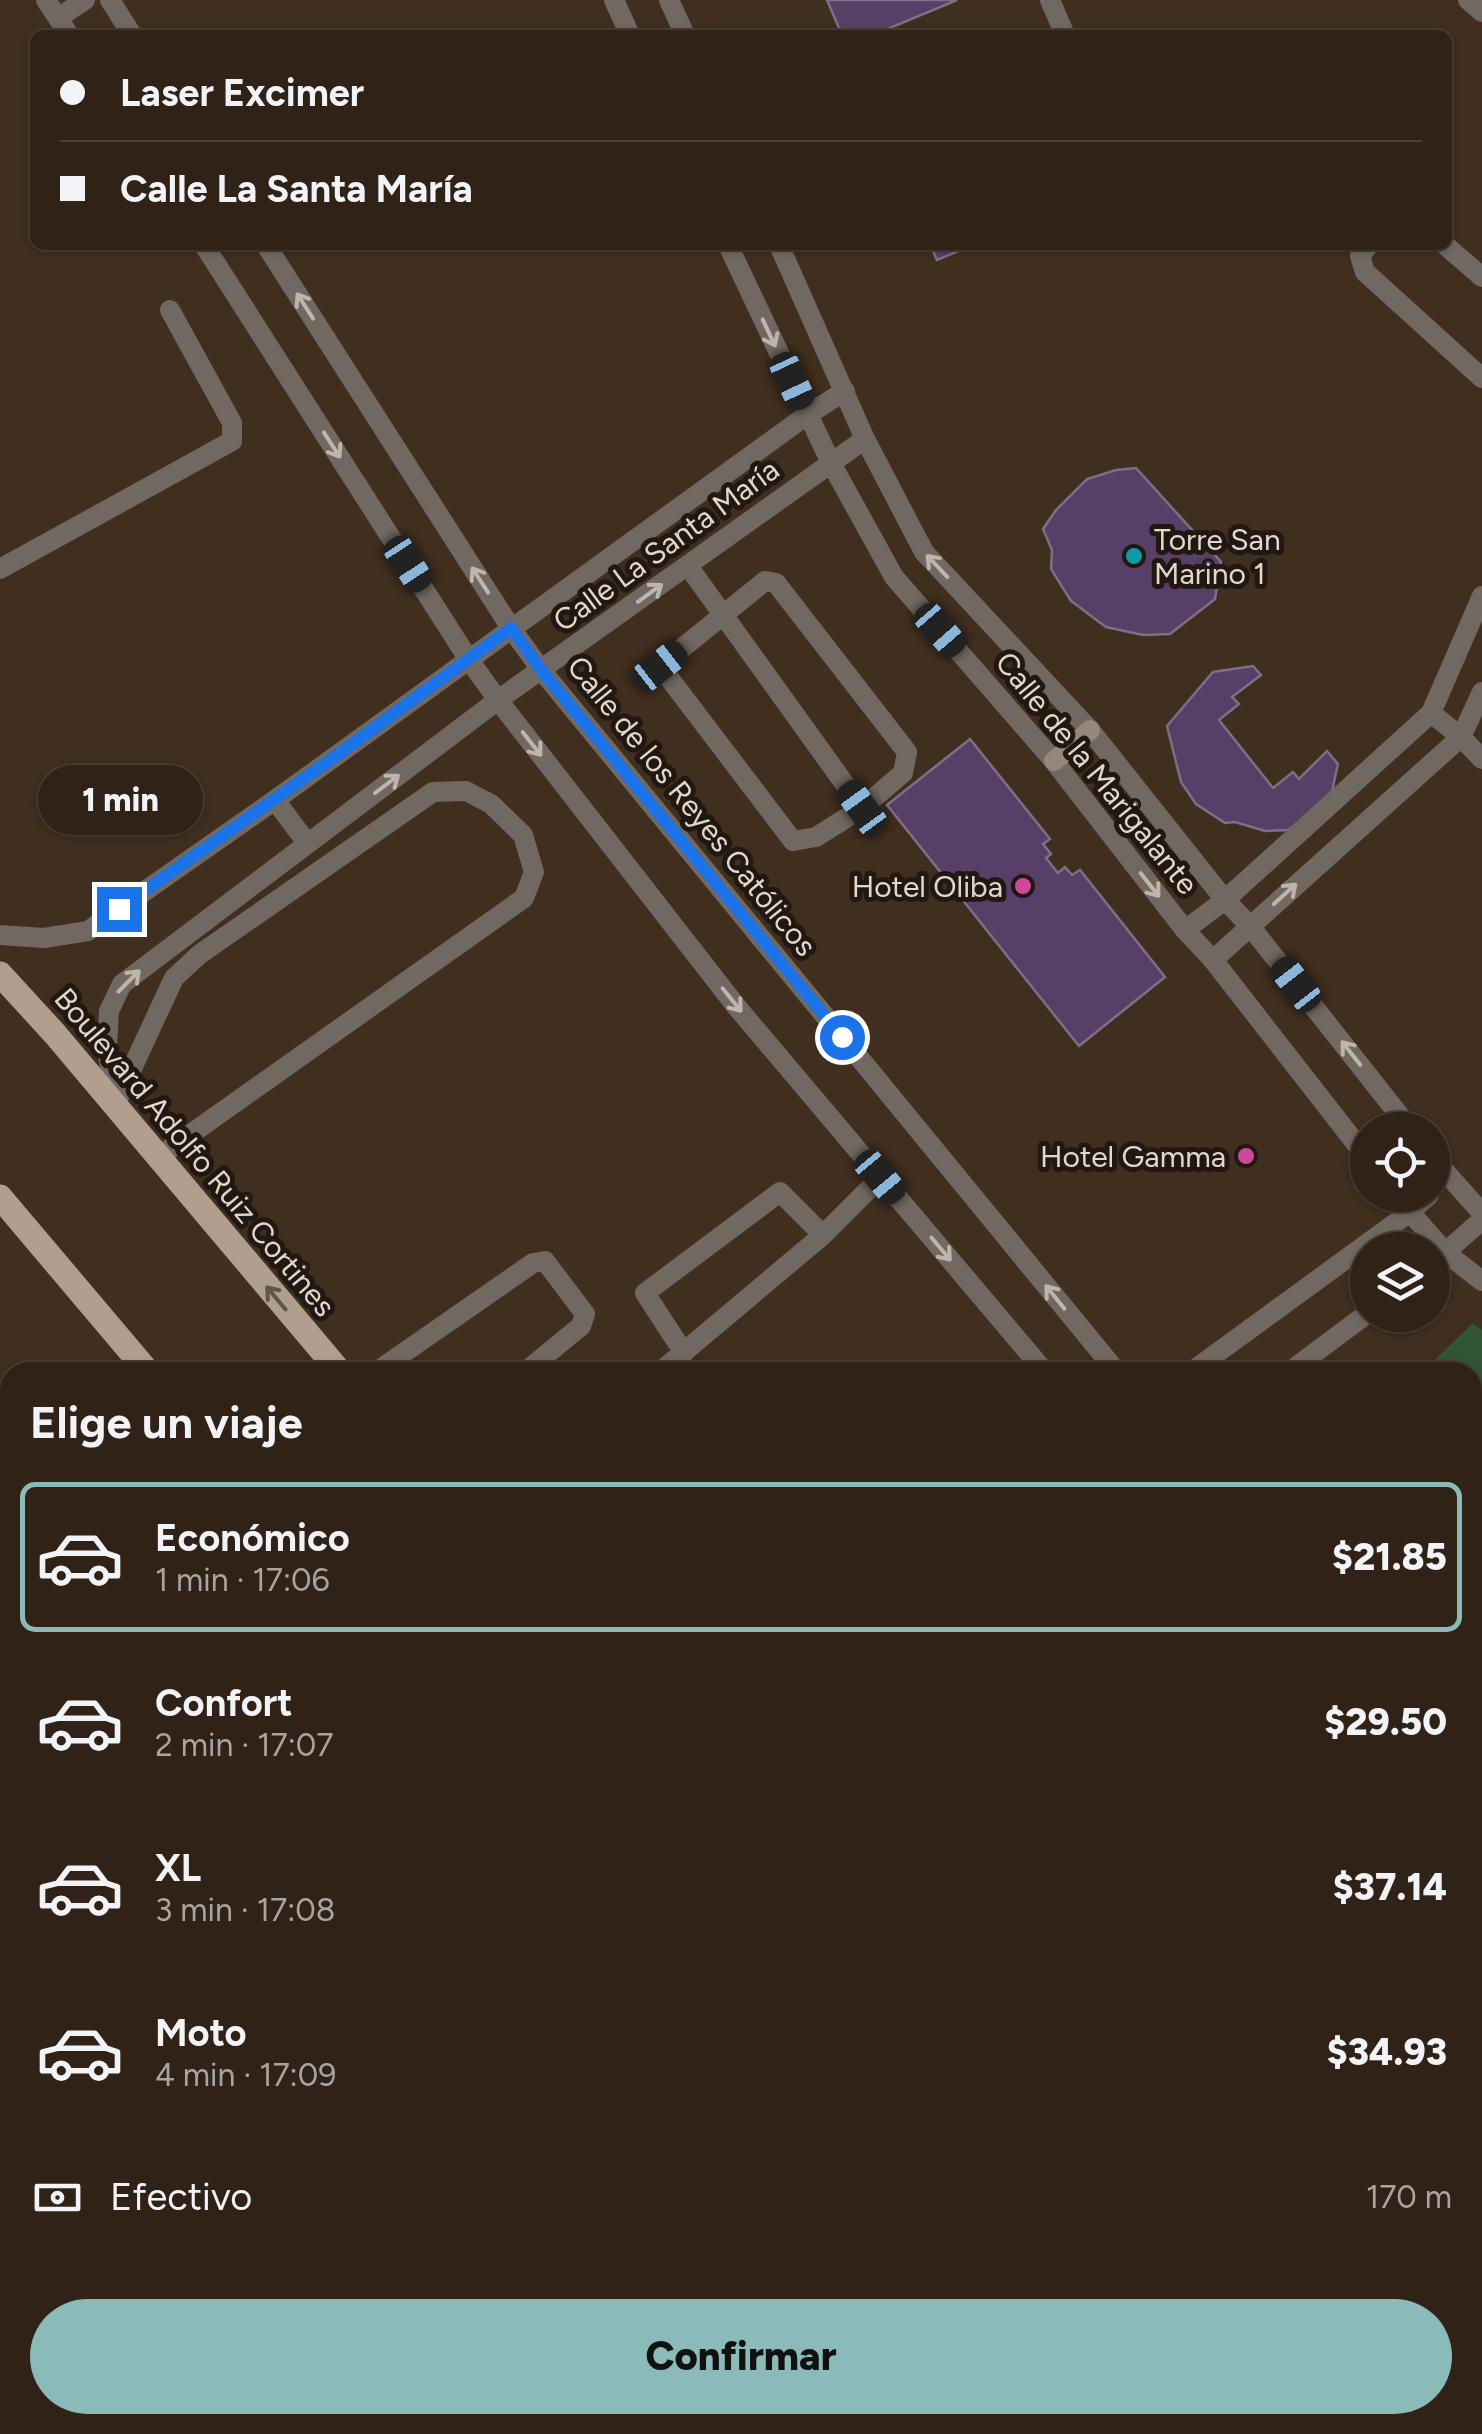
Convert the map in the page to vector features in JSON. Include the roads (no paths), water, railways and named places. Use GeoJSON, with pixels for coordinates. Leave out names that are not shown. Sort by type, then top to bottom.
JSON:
{"type":"FeatureCollection","features":[{"type":"Feature","properties":{"kind":"main road","name":"Boulevard Adolfo Ruiz Cortines"},"geometry":{"type":"LineString","coordinates":[[0,974],[331,1362]]}},
{"type":"Feature","properties":{"kind":"main road"},"geometry":{"type":"LineString","coordinates":[[0,1196],[140,1362]]}},
{"type":"Feature","properties":{"kind":"street"},"geometry":{"type":"LineString","coordinates":[[46,0],[64,27],[85,0]]}},
{"type":"Feature","properties":{"kind":"street"},"geometry":{"type":"LineString","coordinates":[[110,0],[129,30]]}},
{"type":"Feature","properties":{"kind":"street"},"geometry":{"type":"LineString","coordinates":[[614,0],[628,30]]}},
{"type":"Feature","properties":{"kind":"street"},"geometry":{"type":"LineString","coordinates":[[669,0],[683,30]]}},
{"type":"Feature","properties":{"kind":"street"},"geometry":{"type":"LineString","coordinates":[[1050,0],[1063,30]]}},
{"type":"Feature","properties":{"kind":"street"},"geometry":{"type":"LineString","coordinates":[[1468,0],[1482,12]]}},
{"type":"Feature","properties":{"kind":"street"},"geometry":{"type":"LineString","coordinates":[[207,250],[498,700],[736,1006],[1037,1362]]}},
{"type":"Feature","properties":{"kind":"street","name":"Calle de los Reyes Católicos"},"geometry":{"type":"LineString","coordinates":[[269,250],[542,671],[1109,1362]]}},
{"type":"Feature","properties":{"kind":"street","name":"Calle de la Marigalante"},"geometry":{"type":"LineString","coordinates":[[730,250],[831,463],[894,577],[1054,761],[1350,1137]]}},
{"type":"Feature","properties":{"kind":"street","name":"Calle de la Marigalante"},"geometry":{"type":"LineString","coordinates":[[781,250],[865,438],[924,552],[1090,730],[1397,1112]]}},
{"type":"Feature","properties":{"kind":"street"},"geometry":{"type":"LineString","coordinates":[[1365,250],[1360,256],[1365,272],[1482,378]]}},
{"type":"Feature","properties":{"kind":"street"},"geometry":{"type":"LineString","coordinates":[[1451,250],[1482,278]]}},
{"type":"Feature","properties":{"kind":"street"},"geometry":{"type":"LineString","coordinates":[[0,568],[232,442],[232,422],[170,310]]}},
{"type":"Feature","properties":{"kind":"street","name":"Calle La Santa María"},"geometry":{"type":"LineString","coordinates":[[0,935],[44,938],[88,931],[844,391]]}},
{"type":"Feature","properties":{"kind":"street","name":"Calle La Santa María"},"geometry":{"type":"LineString","coordinates":[[115,1105],[107,1046],[108,1011],[122,984],[498,700],[865,438]]}},
{"type":"Feature","properties":{"kind":"street"},"geometry":{"type":"LineString","coordinates":[[688,566],[862,808]]}},
{"type":"Feature","properties":{"kind":"street"},"geometry":{"type":"LineString","coordinates":[[765,581],[776,583],[906,752],[904,773],[862,808],[816,838],[793,841],[660,666],[765,581]]}},
{"type":"Feature","properties":{"kind":"street"},"geometry":{"type":"LineString","coordinates":[[1185,930],[1225,900],[1431,712],[1482,596]]}},
{"type":"Feature","properties":{"kind":"street"},"geometry":{"type":"LineString","coordinates":[[1214,960],[1462,737],[1482,692]]}},
{"type":"Feature","properties":{"kind":"street"},"geometry":{"type":"LineString","coordinates":[[1431,712],[1482,759]]}},
{"type":"Feature","properties":{"kind":"street"},"geometry":{"type":"LineString","coordinates":[[1054,761],[1090,730]]}},
{"type":"Feature","properties":{"kind":"street"},"geometry":{"type":"LineString","coordinates":[[115,1105],[174,978],[200,954],[433,792],[466,791],[491,804],[524,835],[534,872],[524,898],[157,1158]]}},
{"type":"Feature","properties":{"kind":"street"},"geometry":{"type":"LineString","coordinates":[[275,800],[307,843]]}},
{"type":"Feature","properties":{"kind":"street"},"geometry":{"type":"LineString","coordinates":[[673,1362],[823,1234],[880,1177]]}},
{"type":"Feature","properties":{"kind":"street"},"geometry":{"type":"LineString","coordinates":[[1450,1179],[1482,1216],[1450,1247]]}},
{"type":"Feature","properties":{"kind":"street"},"geometry":{"type":"LineString","coordinates":[[684,1354],[645,1293],[780,1192],[823,1234]]}},
{"type":"Feature","properties":{"kind":"street"},"geometry":{"type":"LineString","coordinates":[[1205,1362],[1409,1213],[1422,1232]]}},
{"type":"Feature","properties":{"kind":"street"},"geometry":{"type":"LineString","coordinates":[[390,1362],[533,1263],[546,1261],[585,1314],[581,1326],[536,1362]]}},
{"type":"Feature","properties":{"kind":"street"},"geometry":{"type":"LineString","coordinates":[[1450,1264],[1482,1281]]}},
{"type":"Feature","properties":{"kind":"street"},"geometry":{"type":"LineString","coordinates":[[1302,1362],[1350,1326]]}},
{"type":"Feature","properties":{"kind":"place","name":"Torre San Marino 1"},"geometry":{"type":"Point","coordinates":[1134,556]}},
{"type":"Feature","properties":{"kind":"place","name":"Hotel Oliba"},"geometry":{"type":"Point","coordinates":[1023,886]}},
{"type":"Feature","properties":{"kind":"place","name":"Hotel Gamma"},"geometry":{"type":"Point","coordinates":[1246,1156]}}]}
